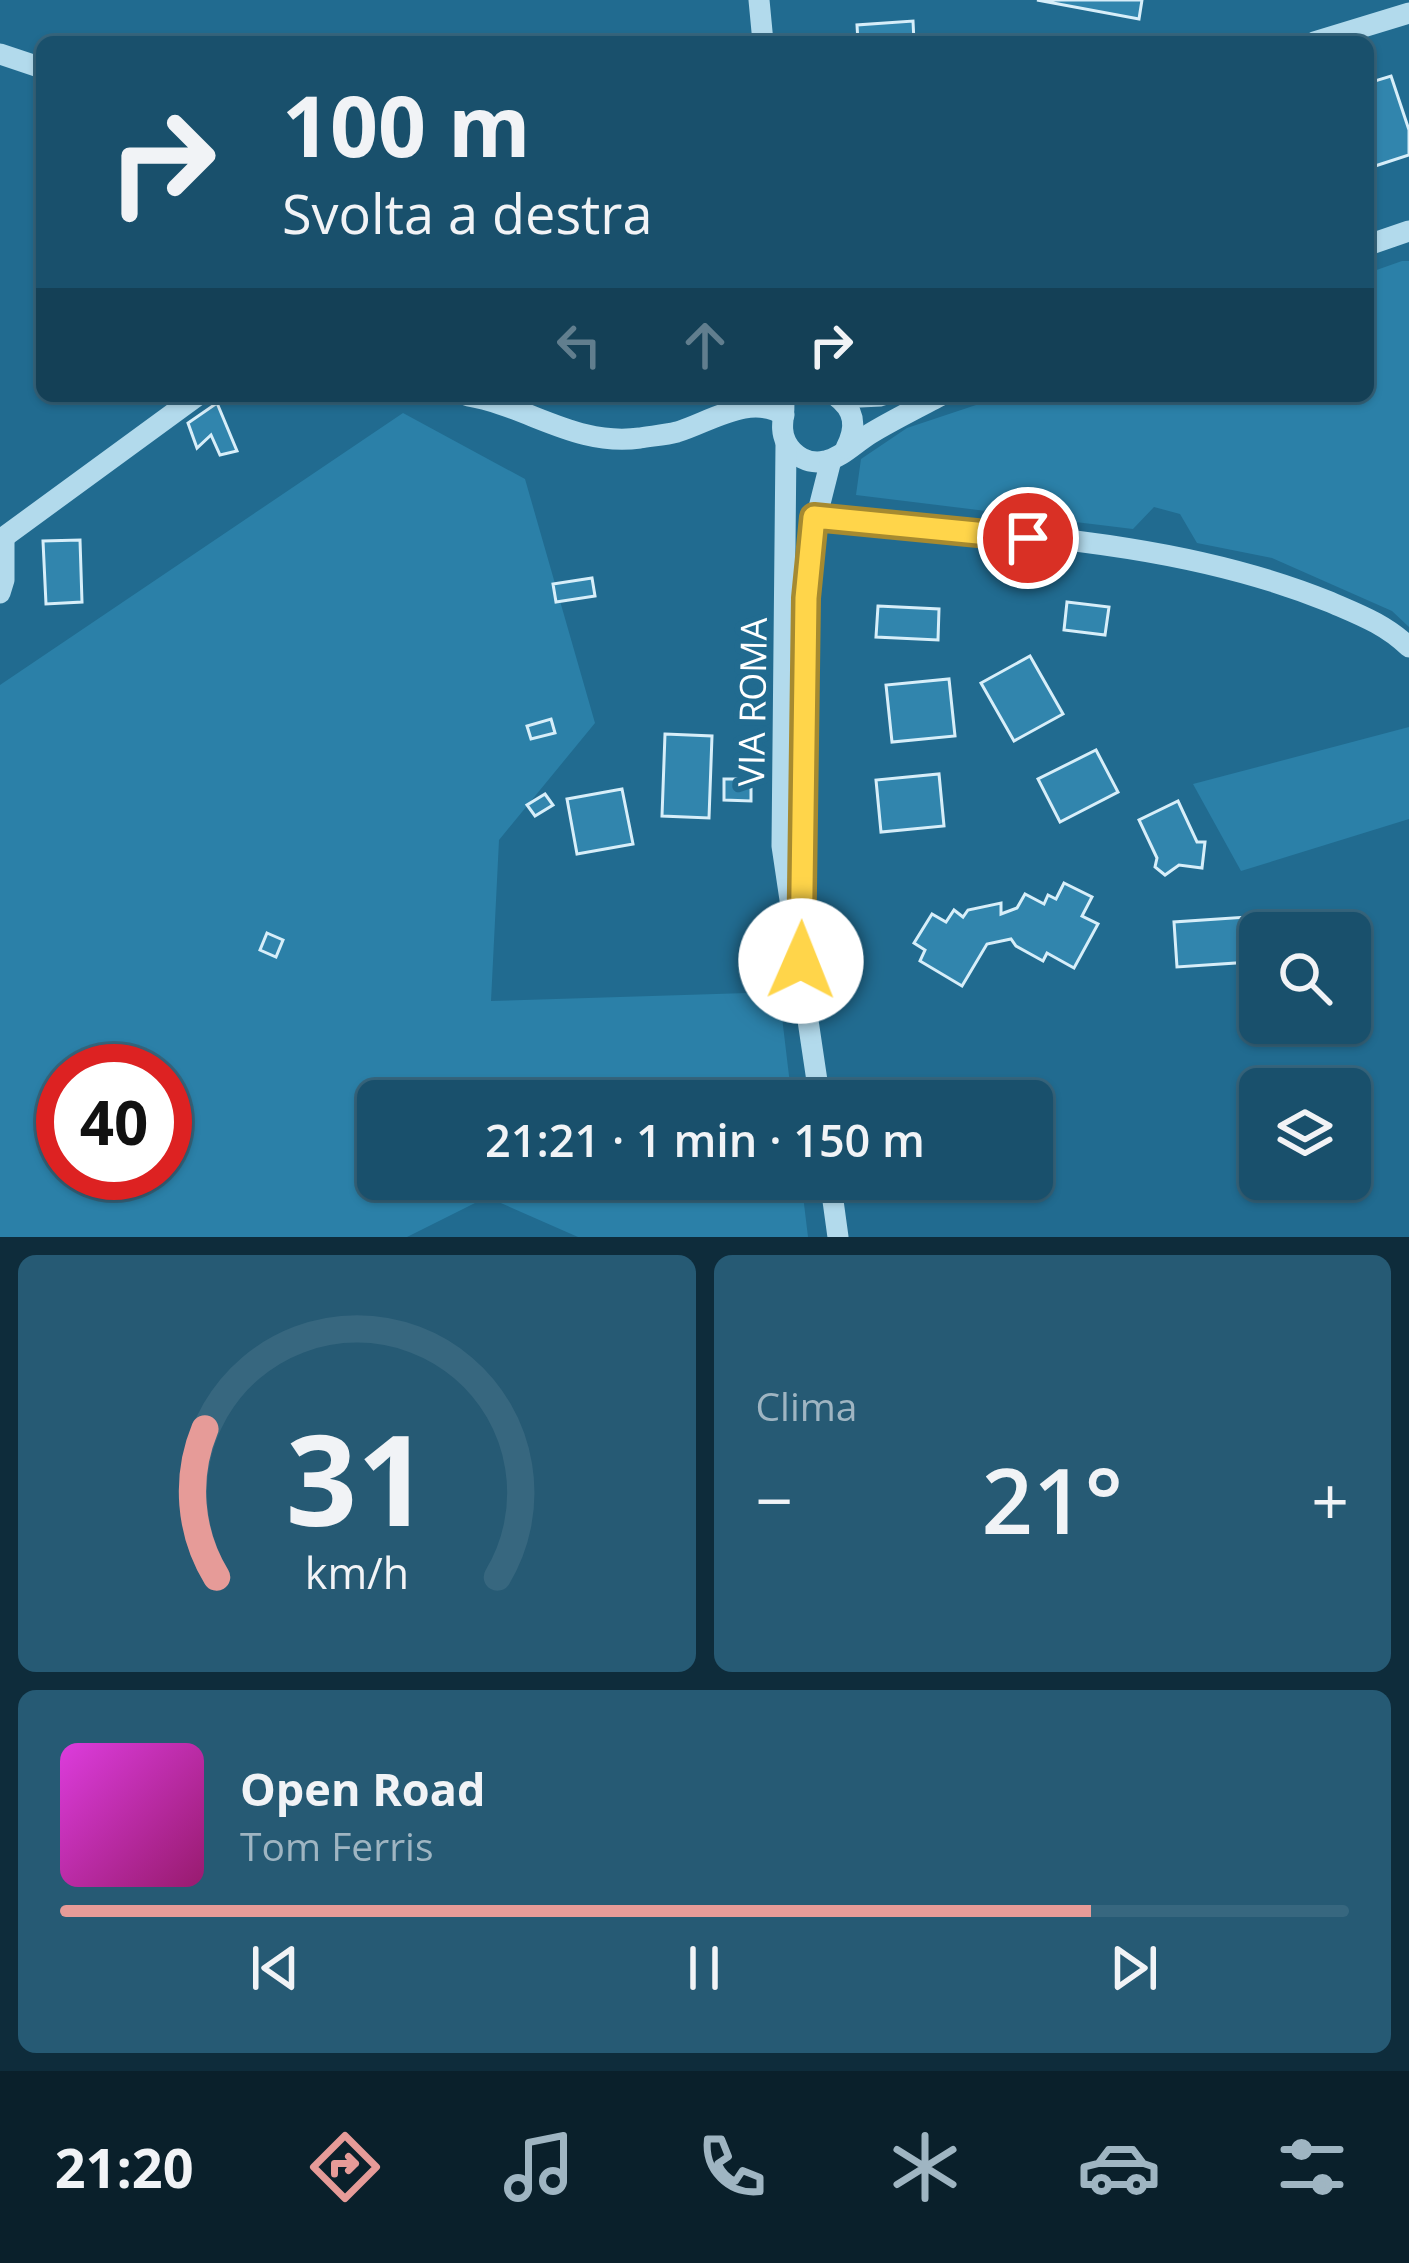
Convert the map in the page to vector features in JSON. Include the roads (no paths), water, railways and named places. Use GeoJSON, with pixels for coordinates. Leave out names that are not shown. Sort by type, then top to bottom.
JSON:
{"type":"FeatureCollection","features":[{"type":"Feature","properties":{"kind":"street"},"geometry":{"type":"LineString","coordinates":[[759,0],[762,36]]}},
{"type":"Feature","properties":{"kind":"street"},"geometry":{"type":"LineString","coordinates":[[1334,36],[1409,13]]}},
{"type":"Feature","properties":{"kind":"street"},"geometry":{"type":"LineString","coordinates":[[0,54],[36,66]]}},
{"type":"Feature","properties":{"kind":"street"},"geometry":{"type":"LineString","coordinates":[[1374,243],[1409,231]]}},
{"type":"Feature","properties":{"kind":"street"},"geometry":{"type":"LineString","coordinates":[[0,593],[2,538],[189,402]]}},
{"type":"Feature","properties":{"kind":"street"},"geometry":{"type":"LineString","coordinates":[[485,402],[566,431],[608,440],[677,432],[732,410],[788,404]]}},
{"type":"Feature","properties":{"kind":"street"},"geometry":{"type":"LineString","coordinates":[[839,454],[854,427],[843,402]]}},
{"type":"Feature","properties":{"kind":"street"},"geometry":{"type":"LineString","coordinates":[[786,444],[806,460],[839,454],[930,402]]}},
{"type":"Feature","properties":{"kind":"street","name":"VIA ROMA"},"geometry":{"type":"LineString","coordinates":[[788,404],[782,846],[817,1080]]}},
{"type":"Feature","properties":{"kind":"street","name":"VIA ROMA"},"geometry":{"type":"LineString","coordinates":[[801,961],[807,555],[814,517],[839,454]]}},
{"type":"Feature","properties":{"kind":"street"},"geometry":{"type":"LineString","coordinates":[[814,517],[1157,552],[1268,577],[1387,626],[1409,647]]}},
{"type":"Feature","properties":{"kind":"street"},"geometry":{"type":"LineString","coordinates":[[833,1200],[838,1237]]}}]}
